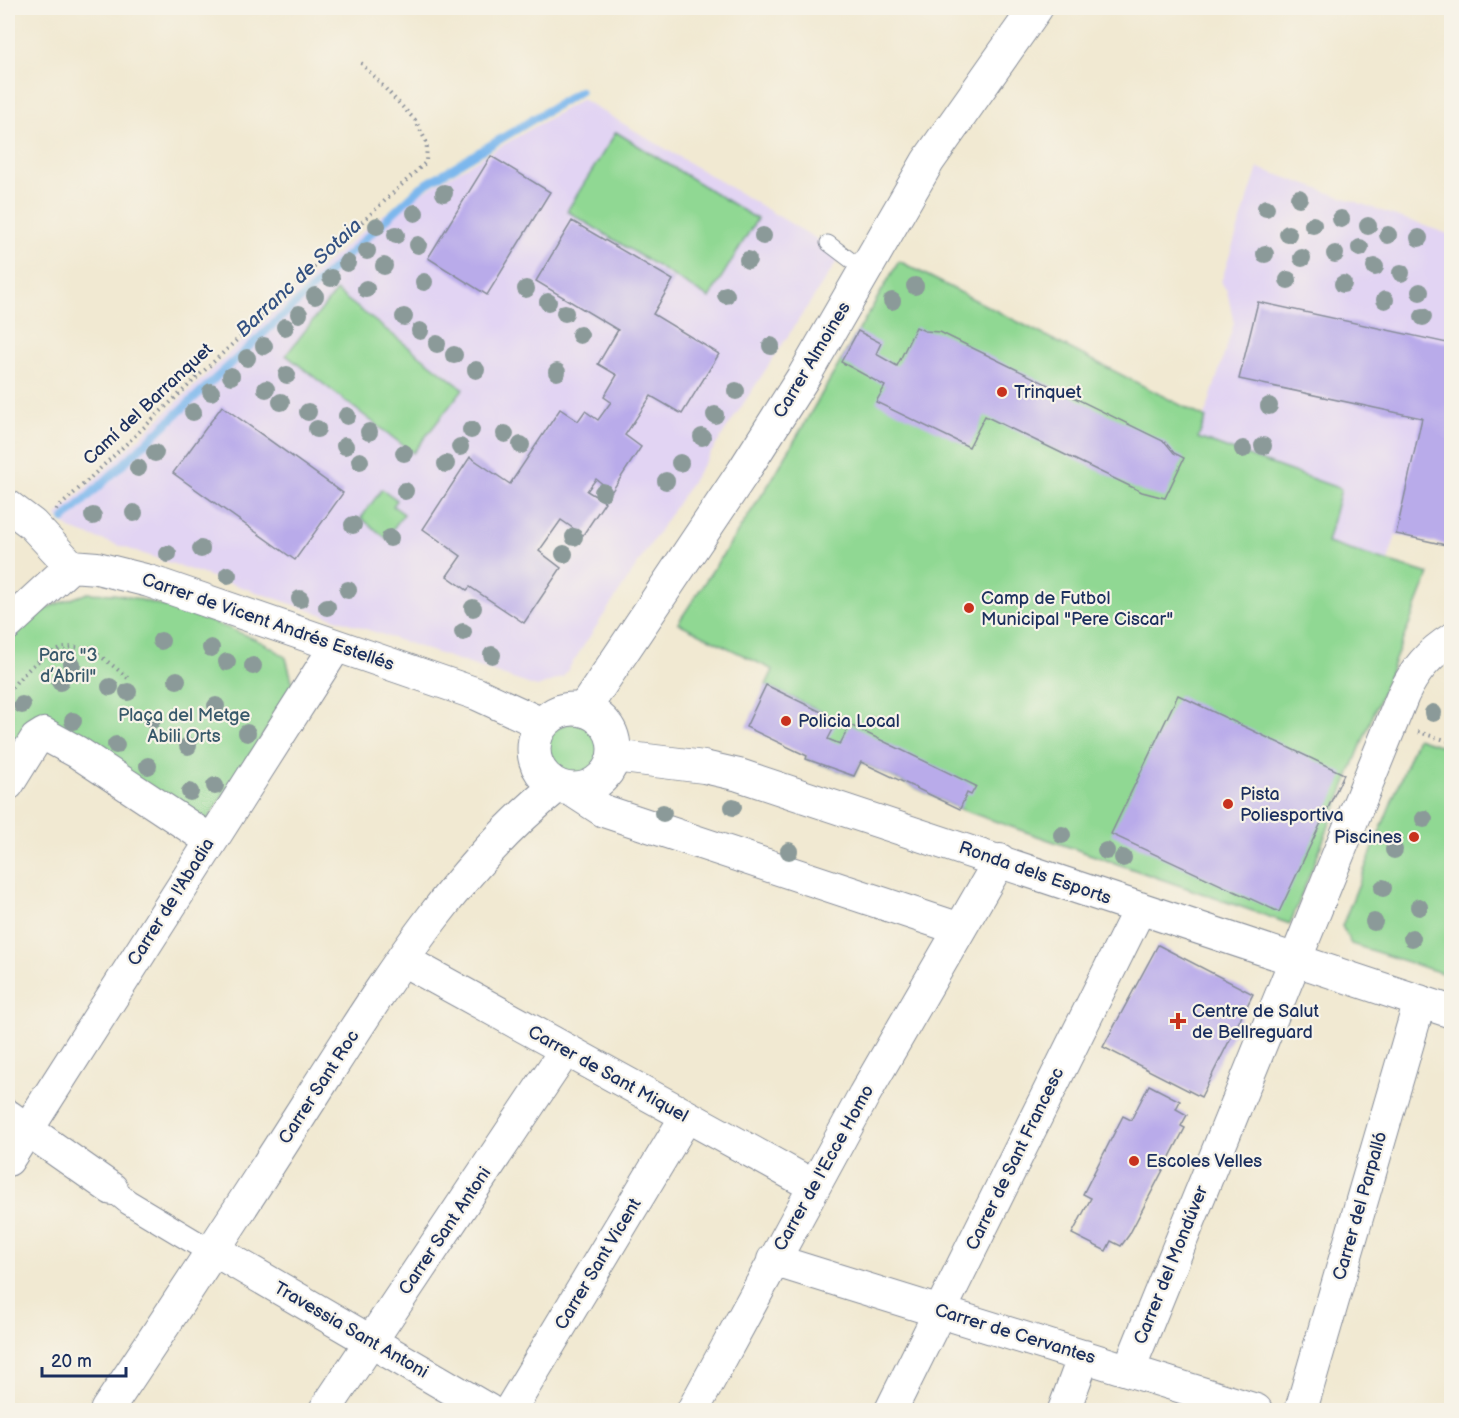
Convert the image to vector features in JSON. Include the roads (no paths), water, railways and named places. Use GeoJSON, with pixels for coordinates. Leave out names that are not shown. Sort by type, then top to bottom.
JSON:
{"type":"FeatureCollection","features":[{"type":"Feature","properties":{"kind":"street","name":"Carrer Almoines"},"geometry":{"type":"LineString","coordinates":[[584,709],[750,462],[804,376],[928,161],[1036,8]]}},
{"type":"Feature","properties":{"kind":"street"},"geometry":{"type":"LineString","coordinates":[[8,506],[36,529],[70,566],[8,624]]}},
{"type":"Feature","properties":{"kind":"street","name":"Carrer de Vicent Andrés Estellés"},"geometry":{"type":"LineString","coordinates":[[70,566],[128,575],[477,694],[542,724]]}},
{"type":"Feature","properties":{"kind":"street","name":"Carrer del Mondúver"},"geometry":{"type":"LineString","coordinates":[[1129,1370],[1410,681],[1421,664],[1452,639]]}},
{"type":"Feature","properties":{"kind":"street","name":"Carrer de l'Abadia"},"geometry":{"type":"LineString","coordinates":[[8,1160],[17,1123],[210,840],[336,645]]}},
{"type":"Feature","properties":{"kind":"street"},"geometry":{"type":"LineString","coordinates":[[564,787],[583,788],[595,783],[605,775],[614,756],[613,736],[607,724],[597,715],[584,709],[570,708],[557,712],[542,724],[534,744],[534,756],[539,769],[564,787],[604,811],[960,929]]}},
{"type":"Feature","properties":{"kind":"street"},"geometry":{"type":"LineString","coordinates":[[8,784],[36,739],[44,734],[78,752],[210,840]]}},
{"type":"Feature","properties":{"kind":"street","name":"Ronda dels Esports"},"geometry":{"type":"LineString","coordinates":[[614,756],[704,767],[739,776],[1000,860],[1452,1012]]}},
{"type":"Feature","properties":{"kind":"street","name":"Carrer Sant Roc"},"geometry":{"type":"LineString","coordinates":[[107,1410],[403,960],[456,889],[519,819],[564,787]]}},
{"type":"Feature","properties":{"kind":"street","name":"Carrer de l'Ecce Homo"},"geometry":{"type":"LineString","coordinates":[[693,1410],[814,1186],[1000,860]]}},
{"type":"Feature","properties":{"kind":"street","name":"Carrer de Sant Francesc"},"geometry":{"type":"LineString","coordinates":[[891,1410],[1140,908]]}},
{"type":"Feature","properties":{"kind":"street","name":"Carrer de Sant Miquel"},"geometry":{"type":"LineString","coordinates":[[403,960],[814,1186]]}},
{"type":"Feature","properties":{"kind":"street","name":"Carrer del Parpalló"},"geometry":{"type":"LineString","coordinates":[[1301,1410],[1420,1001]]}},
{"type":"Feature","properties":{"kind":"street","name":"Carrer Sant Antoni"},"geometry":{"type":"LineString","coordinates":[[325,1410],[565,1051]]}},
{"type":"Feature","properties":{"kind":"street","name":"Carrer Sant Vicent"},"geometry":{"type":"LineString","coordinates":[[510,1410],[686,1117]]}},
{"type":"Feature","properties":{"kind":"street"},"geometry":{"type":"LineString","coordinates":[[17,1123],[128,1202],[213,1251]]}},
{"type":"Feature","properties":{"kind":"street","name":"Travessia Sant Antoni"},"geometry":{"type":"LineString","coordinates":[[213,1251],[488,1410]]}},
{"type":"Feature","properties":{"kind":"street","name":"Carrer de Cervantes"},"geometry":{"type":"LineString","coordinates":[[773,1260],[1256,1410]]}},
{"type":"Feature","properties":{"kind":"street"},"geometry":{"type":"LineString","coordinates":[[1064,1410],[1084,1356]]}},
{"type":"Feature","properties":{"kind":"lane"},"geometry":{"type":"LineString","coordinates":[[828,243],[865,271]]}},
{"type":"Feature","properties":{"kind":"waterway","name":"Barranc de Sotaia"},"geometry":{"type":"LineString","coordinates":[[64,519],[421,187],[580,91]]}},
{"type":"Feature","properties":{"kind":"place","name":"Trinquet"},"geometry":{"type":"Point","coordinates":[1002,392]}},
{"type":"Feature","properties":{"kind":"place","name":"Camp de Futbol Municipal \"Pere Ciscar\""},"geometry":{"type":"Point","coordinates":[969,608]}},
{"type":"Feature","properties":{"kind":"place","name":"Policia Local"},"geometry":{"type":"Point","coordinates":[786,721]}},
{"type":"Feature","properties":{"kind":"place","name":"Pista Poliesportiva"},"geometry":{"type":"Point","coordinates":[1228,804]}},
{"type":"Feature","properties":{"kind":"place","name":"Piscines"},"geometry":{"type":"Point","coordinates":[1414,837]}},
{"type":"Feature","properties":{"kind":"place","name":"Centre de Salut de Bellreguard"},"geometry":{"type":"Point","coordinates":[1178,1021]}},
{"type":"Feature","properties":{"kind":"place","name":"Escoles Velles"},"geometry":{"type":"Point","coordinates":[1134,1161]}},
{"type":"Feature","properties":{"kind":"park label","name":"Parc \"3 d’Abril\""},"geometry":{"type":"Point","coordinates":[68,665]}},
{"type":"Feature","properties":{"kind":"park label","name":"Plaça del Metge Abili Orts"},"geometry":{"type":"Point","coordinates":[184,725]}}]}
